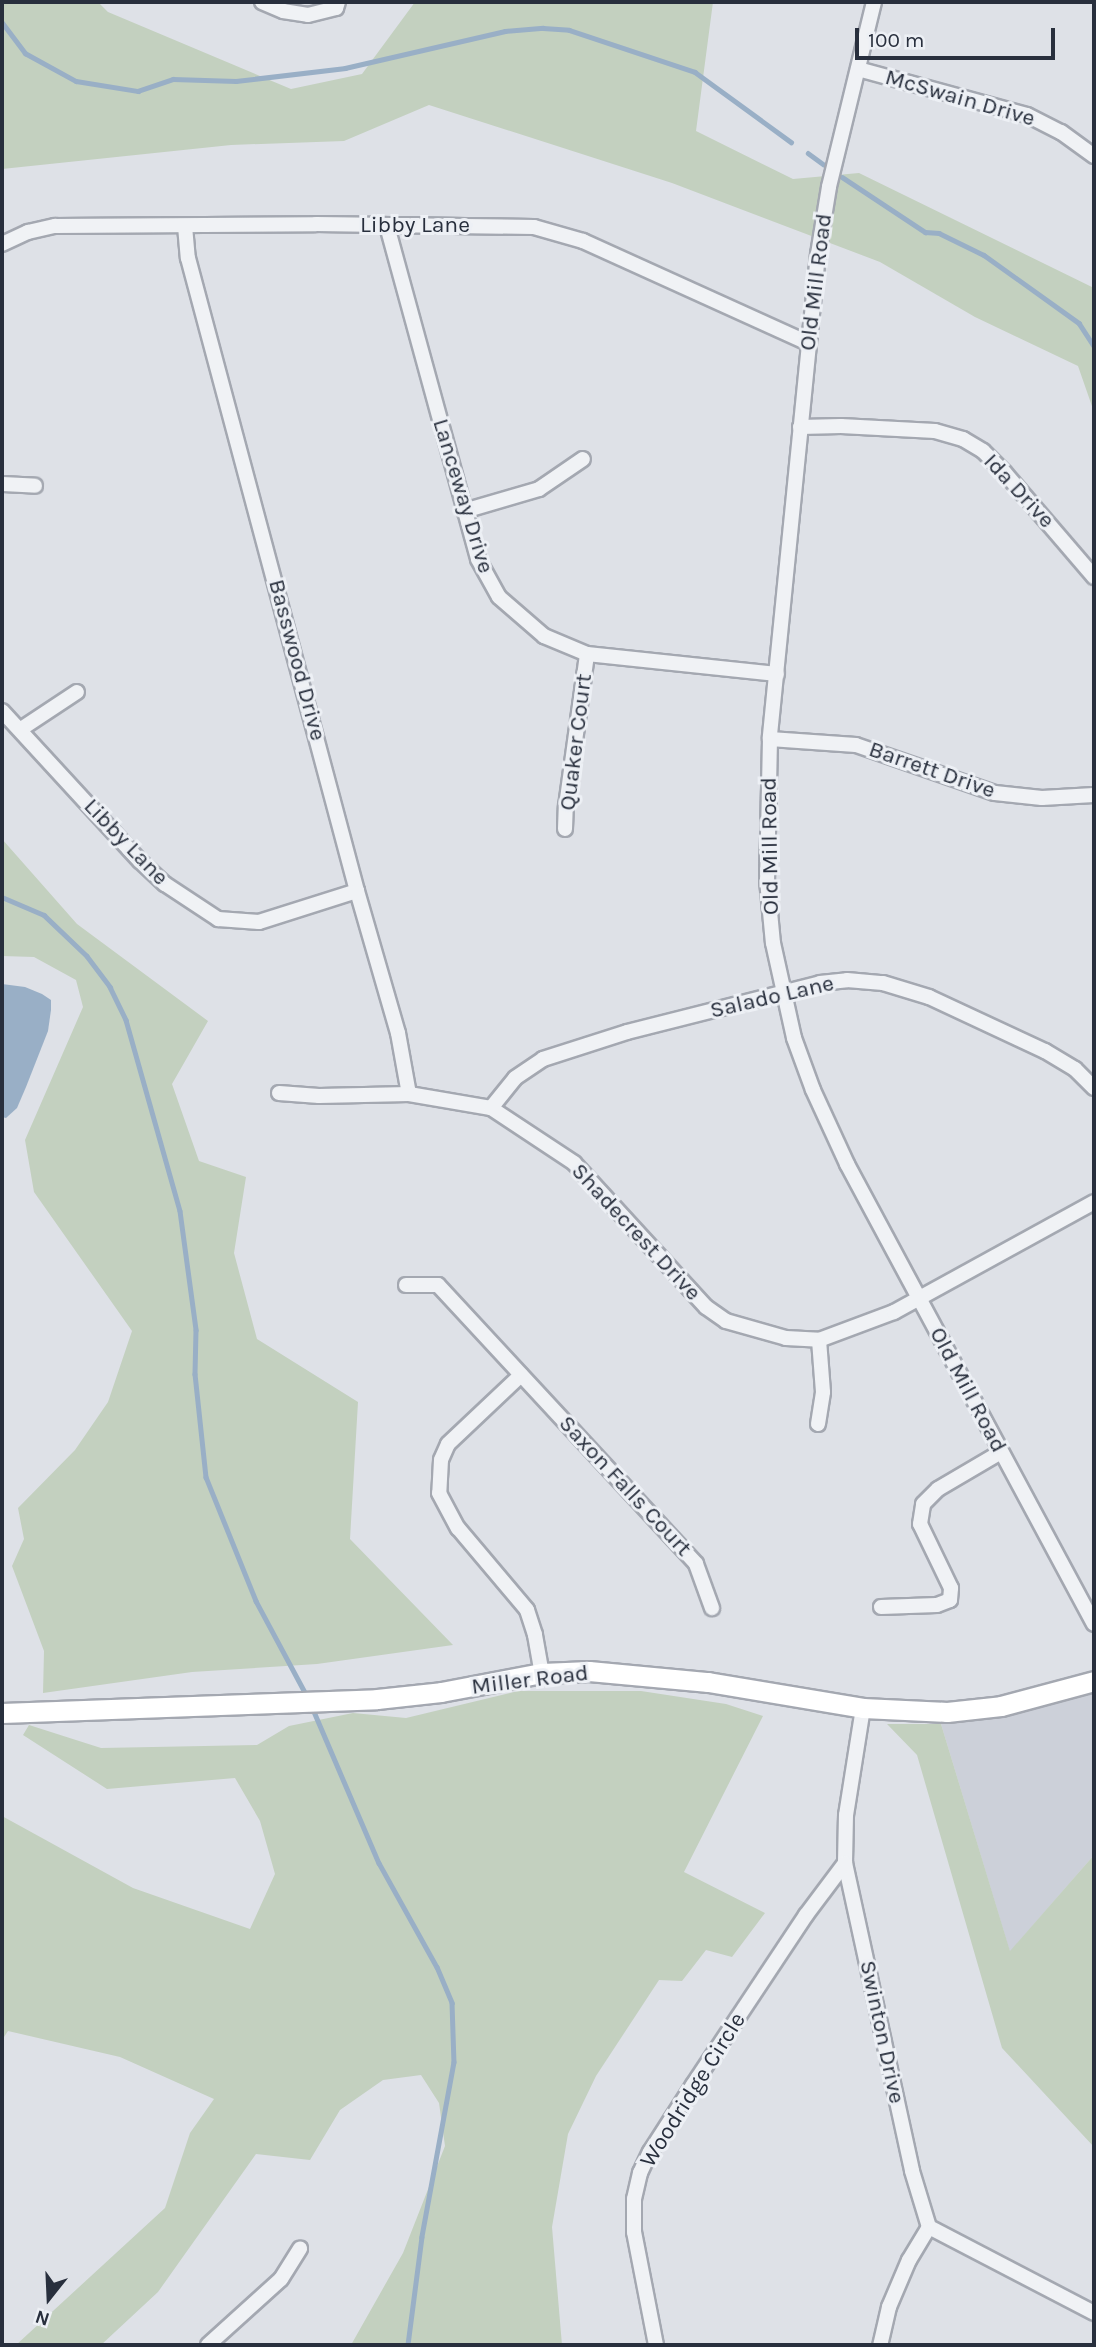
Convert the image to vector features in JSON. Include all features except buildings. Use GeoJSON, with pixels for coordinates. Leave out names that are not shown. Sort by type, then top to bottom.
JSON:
{"type":"FeatureCollection","features":[{"type":"Feature","properties":{"kind":"street"},"geometry":{"type":"LineString","coordinates":[[262,2],[308,15],[336,8],[338,2]]}},
{"type":"Feature","properties":{"kind":"street","name":"Old Mill Road"},"geometry":{"type":"LineString","coordinates":[[874,2],[829,187],[808,343],[771,738],[767,880],[773,943],[794,1038],[813,1090],[847,1164],[1094,1624]]}},
{"type":"Feature","properties":{"kind":"street","name":"McSwain Drive"},"geometry":{"type":"LineString","coordinates":[[858,69],[991,103],[1027,115],[1061,132],[1094,156]]}},
{"type":"Feature","properties":{"kind":"street","name":"Libby Lane"},"geometry":{"type":"LineString","coordinates":[[2,244],[28,232],[55,226],[516,225],[554,231],[583,241],[808,343]]}},
{"type":"Feature","properties":{"kind":"street","name":"Basswood Drive"},"geometry":{"type":"LineString","coordinates":[[185,226],[188,258],[357,891],[398,1033],[409,1094]]}},
{"type":"Feature","properties":{"kind":"street","name":"Lanceway Drive"},"geometry":{"type":"LineString","coordinates":[[387,226],[478,559],[499,597],[544,636],[587,654],[776,674]]}},
{"type":"Feature","properties":{"kind":"street","name":"Ida Drive"},"geometry":{"type":"LineString","coordinates":[[800,426],[934,431],[962,439],[983,452],[1005,473],[1094,577]]}},
{"type":"Feature","properties":{"kind":"street"},"geometry":{"type":"LineString","coordinates":[[464,511],[539,489],[583,459]]}},
{"type":"Feature","properties":{"kind":"street"},"geometry":{"type":"LineString","coordinates":[[2,484],[34,486]]}},
{"type":"Feature","properties":{"kind":"street","name":"Quaker Court"},"geometry":{"type":"LineString","coordinates":[[565,830],[567,793],[587,654]]}},
{"type":"Feature","properties":{"kind":"street"},"geometry":{"type":"LineString","coordinates":[[21,729],[77,692]]}},
{"type":"Feature","properties":{"kind":"street","name":"Libby Lane"},"geometry":{"type":"LineString","coordinates":[[2,711],[139,861],[174,891],[218,919],[259,922],[357,891]]}},
{"type":"Feature","properties":{"kind":"street","name":"Barrett Drive"},"geometry":{"type":"LineString","coordinates":[[771,738],[856,745],[995,793],[1042,798],[1094,795]]}},
{"type":"Feature","properties":{"kind":"street","name":"Salado Lane"},"geometry":{"type":"LineString","coordinates":[[491,1108],[515,1078],[543,1059],[627,1032],[847,980],[902,988],[1045,1051],[1074,1069],[1094,1088]]}},
{"type":"Feature","properties":{"kind":"street","name":"Shadecrest Drive"},"geometry":{"type":"LineString","coordinates":[[279,1093],[319,1096],[409,1094],[491,1108],[573,1163],[706,1307],[726,1321],[758,1332],[819,1340],[894,1312],[1094,1202]]}},
{"type":"Feature","properties":{"kind":"street","name":"Saxon Falls Court"},"geometry":{"type":"LineString","coordinates":[[406,1285],[438,1285],[696,1564],[712,1608]]}},
{"type":"Feature","properties":{"kind":"street"},"geometry":{"type":"LineString","coordinates":[[818,1424],[823,1392],[819,1340]]}},
{"type":"Feature","properties":{"kind":"street"},"geometry":{"type":"LineString","coordinates":[[521,1375],[447,1444],[438,1476],[439,1493],[458,1528],[527,1610],[542,1673]]}},
{"type":"Feature","properties":{"kind":"street"},"geometry":{"type":"LineString","coordinates":[[881,1607],[937,1605],[950,1600],[951,1588],[920,1524],[923,1504],[937,1489],[1001,1452]]}},
{"type":"Feature","properties":{"kind":"street","name":"Miller Road"},"geometry":{"type":"LineString","coordinates":[[2,1713],[308,1702],[441,1692],[542,1673],[632,1672],[863,1708],[913,1713],[978,1710],[1029,1700],[1094,1681]]}},
{"type":"Feature","properties":{"kind":"street","name":"Swinton Drive"},"geometry":{"type":"LineString","coordinates":[[863,1708],[846,1815],[845,1863],[912,2171],[929,2227]]}},
{"type":"Feature","properties":{"kind":"street","name":"Woodridge Circle"},"geometry":{"type":"LineString","coordinates":[[656,2345],[634,2232],[634,2199],[640,2173],[650,2152],[806,1914],[845,1863]]}},
{"type":"Feature","properties":{"kind":"street"},"geometry":{"type":"LineString","coordinates":[[880,2345],[889,2307],[929,2227],[1094,2313]]}},
{"type":"Feature","properties":{"kind":"street"},"geometry":{"type":"LineString","coordinates":[[208,2345],[281,2279],[300,2248]]}},
{"type":"Feature","properties":{"kind":"shaded area"},"geometry":{"type":"Polygon","coordinates":[[[1094,1677],[1094,1855],[1010,1952],[941,1724],[1094,1677]]]}},
{"type":"Feature","properties":{"kind":"green space"},"geometry":{"type":"Polygon","coordinates":[[[2,2],[98,2],[108,12],[291,89],[362,74],[415,2],[713,2],[696,131],[793,179],[859,173],[1094,288],[1094,412],[1078,366],[975,317],[880,262],[672,183],[429,105],[344,141],[231,145],[2,169],[2,2]]]}},
{"type":"Feature","properties":{"kind":"green space"},"geometry":{"type":"Polygon","coordinates":[[[2,839],[77,924],[208,1021],[172,1084],[199,1161],[246,1177],[234,1253],[257,1339],[358,1402],[350,1539],[453,1645],[317,1664],[192,1672],[43,1693],[44,1651],[12,1566],[24,1539],[18,1508],[75,1450],[108,1402],[132,1331],[34,1192],[25,1140],[83,1007],[76,980],[34,957],[2,956],[2,839]]]}},
{"type":"Feature","properties":{"kind":"green space"},"geometry":{"type":"Polygon","coordinates":[[[518,1691],[641,1691],[726,1704],[763,1716],[684,1872],[765,1913],[732,1957],[706,1950],[682,1981],[659,1980],[596,2076],[568,2134],[552,2227],[562,2345],[351,2345],[403,2253],[445,2146],[439,2103],[421,2075],[383,2080],[340,2110],[310,2160],[256,2154],[158,2292],[101,2345],[16,2345],[165,2208],[190,2133],[214,2099],[120,2057],[8,2031],[2,2040],[2,1816],[133,1888],[250,1929],[275,1874],[260,1821],[235,1778],[107,1789],[23,1735],[29,1725],[101,1748],[257,1745],[289,1726],[353,1713],[406,1718],[518,1691]]]}},
{"type":"Feature","properties":{"kind":"green space"},"geometry":{"type":"Polygon","coordinates":[[[887,1724],[941,1724],[1010,1951],[1094,1855],[1094,2147],[1002,2048],[917,1755],[887,1724]]]}},
{"type":"Feature","properties":{"kind":"water"},"geometry":{"type":"Polygon","coordinates":[[[2,984],[25,987],[51,1000],[48,1031],[17,1108],[6,1118],[2,1117],[2,984]]]}},
{"type":"Feature","properties":{"kind":"waterway"},"geometry":{"type":"LineString","coordinates":[[2,22],[25,53],[76,81],[138,91],[173,79],[236,81],[345,68],[505,31],[543,28],[569,30],[695,72],[791,142]]}},
{"type":"Feature","properties":{"kind":"waterway"},"geometry":{"type":"LineString","coordinates":[[808,153],[823,164]]}},
{"type":"Feature","properties":{"kind":"waterway"},"geometry":{"type":"LineString","coordinates":[[842,177],[925,232],[939,233],[984,255],[1079,323],[1094,346]]}},
{"type":"Feature","properties":{"kind":"waterway"},"geometry":{"type":"LineString","coordinates":[[2,897],[44,915],[87,956],[110,987],[126,1020],[180,1211],[196,1330],[195,1374],[206,1477],[256,1601],[307,1696]]}},
{"type":"Feature","properties":{"kind":"waterway"},"geometry":{"type":"LineString","coordinates":[[312,1707],[379,1863],[437,1967],[452,2003],[454,2062],[422,2237],[408,2345]]}}]}
